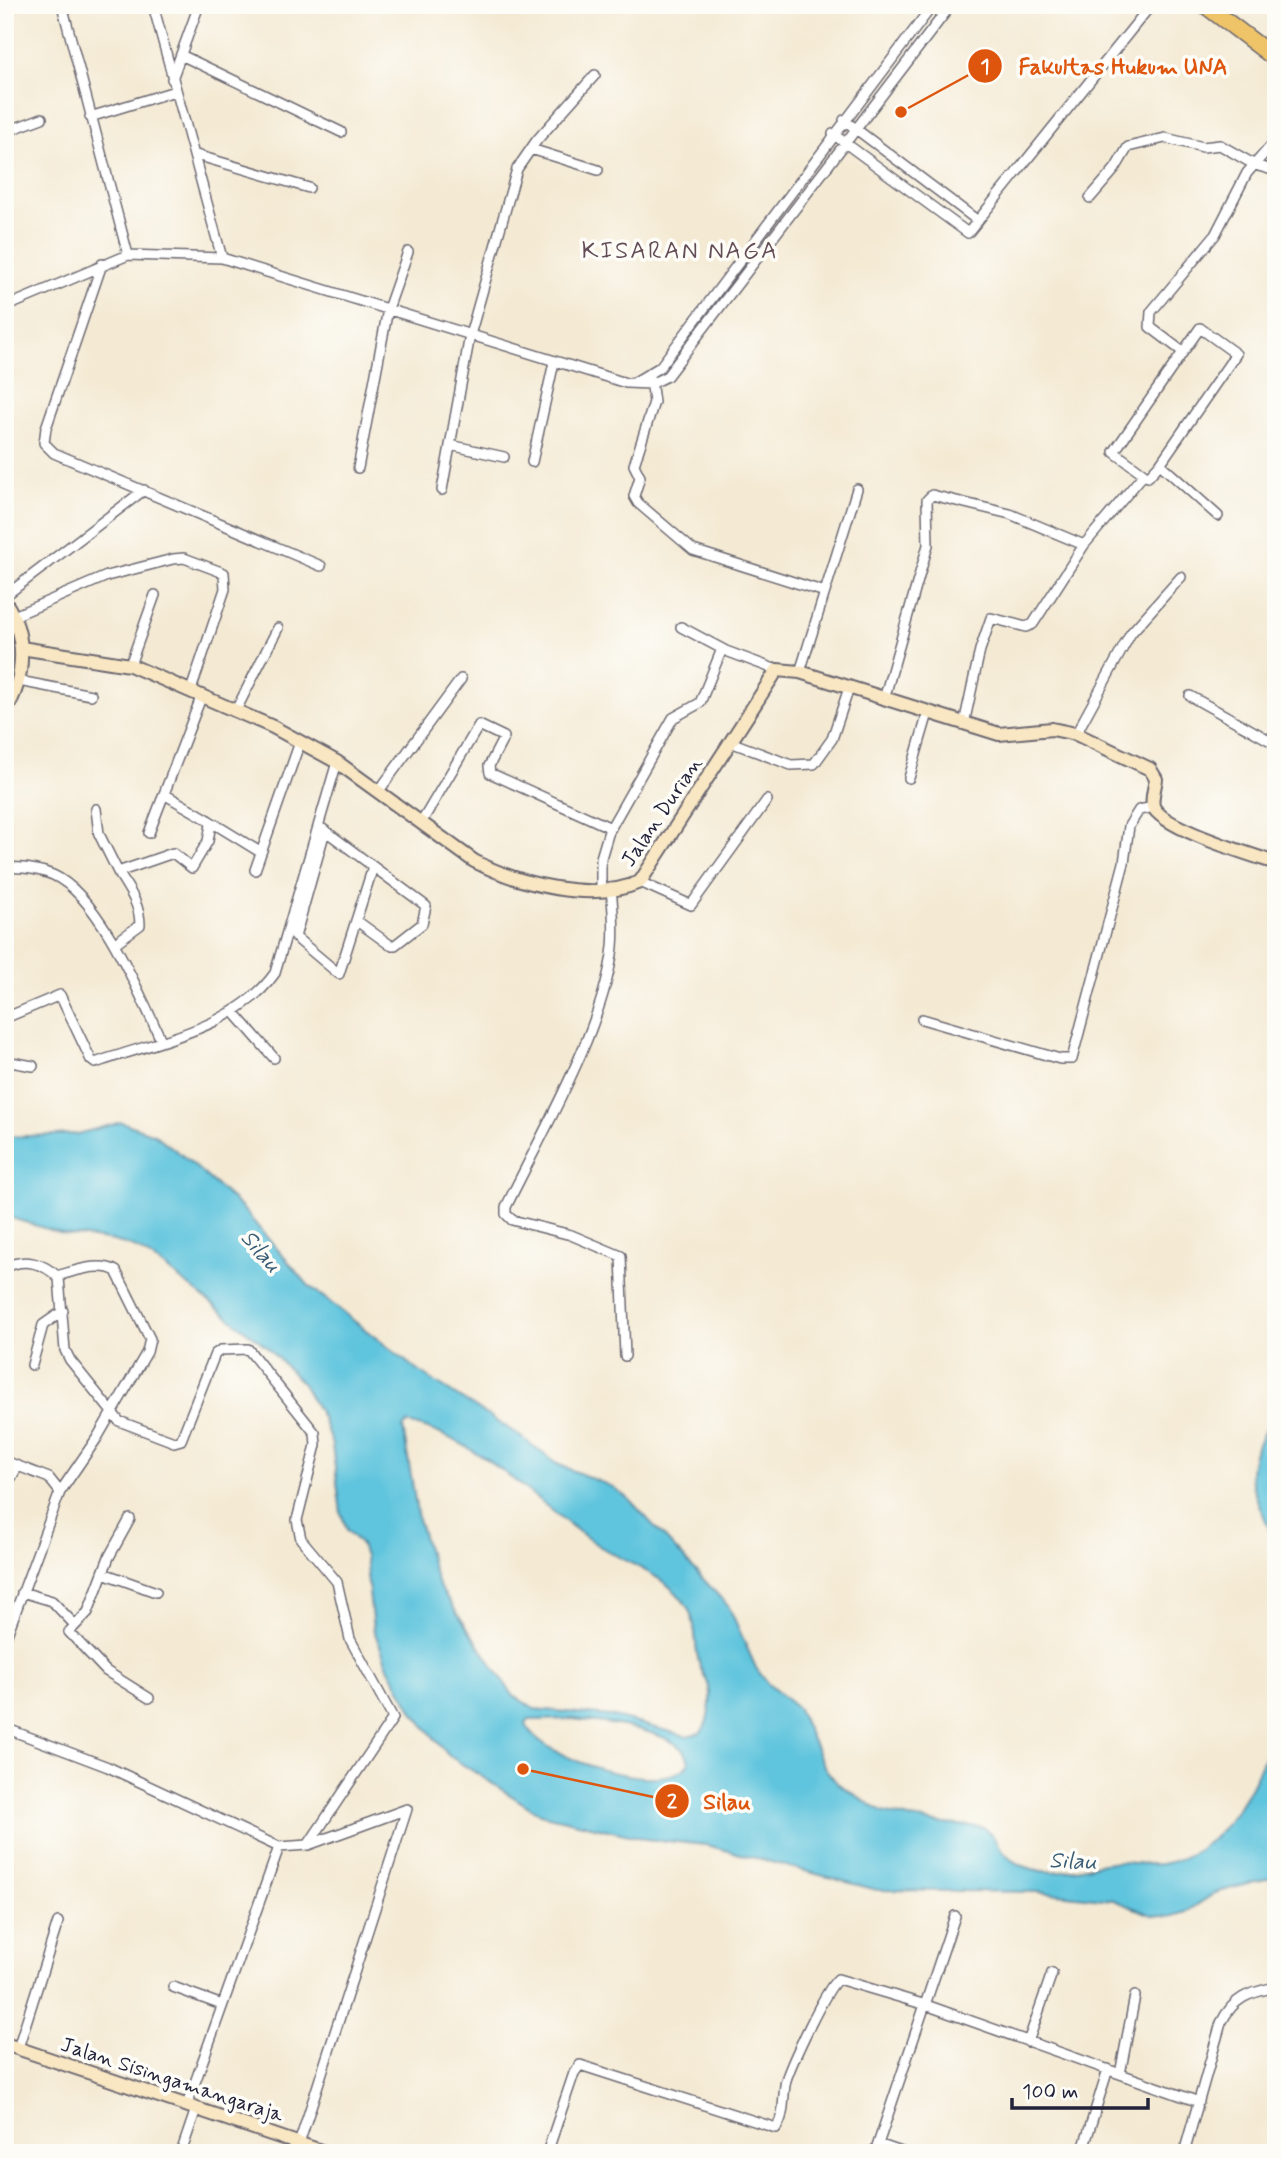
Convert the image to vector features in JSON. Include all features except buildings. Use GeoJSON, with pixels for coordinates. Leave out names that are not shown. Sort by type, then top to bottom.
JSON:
{"type":"FeatureCollection","features":[{"type":"Feature","properties":{"kind":"highway"},"geometry":{"type":"LineString","coordinates":[[1205,5],[1276,59]]}},
{"type":"Feature","properties":{"kind":"street"},"geometry":{"type":"LineString","coordinates":[[62,5],[128,255]]}},
{"type":"Feature","properties":{"kind":"street"},"geometry":{"type":"LineString","coordinates":[[153,5],[222,258]]}},
{"type":"Feature","properties":{"kind":"street"},"geometry":{"type":"LineString","coordinates":[[172,79],[199,5]]}},
{"type":"Feature","properties":{"kind":"street"},"geometry":{"type":"LineString","coordinates":[[825,592],[693,550],[638,503],[634,496],[639,477],[634,465],[654,402],[651,380],[933,5]]}},
{"type":"Feature","properties":{"kind":"street"},"geometry":{"type":"LineString","coordinates":[[5,307],[128,255],[222,258],[631,384],[667,376],[951,5]]}},
{"type":"Feature","properties":{"kind":"street"},"geometry":{"type":"LineString","coordinates":[[834,134],[966,233],[1151,5]]}},
{"type":"Feature","properties":{"kind":"street"},"geometry":{"type":"LineString","coordinates":[[181,55],[341,132]]}},
{"type":"Feature","properties":{"kind":"street"},"geometry":{"type":"LineString","coordinates":[[442,491],[470,335],[517,169],[594,75]]}},
{"type":"Feature","properties":{"kind":"street"},"geometry":{"type":"LineString","coordinates":[[90,117],[175,91]]}},
{"type":"Feature","properties":{"kind":"street"},"geometry":{"type":"LineString","coordinates":[[5,132],[42,118]]}},
{"type":"Feature","properties":{"kind":"street"},"geometry":{"type":"LineString","coordinates":[[844,120],[978,221]]}},
{"type":"Feature","properties":{"kind":"street"},"geometry":{"type":"LineString","coordinates":[[1090,198],[1115,169],[1128,147],[1155,139],[1180,139],[1203,147],[1224,145],[1255,164],[1276,171]]}},
{"type":"Feature","properties":{"kind":"street"},"geometry":{"type":"LineString","coordinates":[[1183,352],[1150,327],[1148,320],[1215,236],[1247,173],[1276,140]]}},
{"type":"Feature","properties":{"kind":"street"},"geometry":{"type":"LineString","coordinates":[[531,149],[598,170]]}},
{"type":"Feature","properties":{"kind":"street"},"geometry":{"type":"LineString","coordinates":[[195,155],[309,188]]}},
{"type":"Feature","properties":{"kind":"street"},"geometry":{"type":"LineString","coordinates":[[358,468],[388,309],[408,252]]}},
{"type":"Feature","properties":{"kind":"street"},"geometry":{"type":"LineString","coordinates":[[102,264],[46,428],[44,443],[54,453],[321,566]]}},
{"type":"Feature","properties":{"kind":"street"},"geometry":{"type":"LineString","coordinates":[[1200,328],[1236,354],[1160,464],[1148,477],[1114,452],[1183,352],[1200,328]]}},
{"type":"Feature","properties":{"kind":"street"},"geometry":{"type":"LineString","coordinates":[[532,462],[554,362]]}},
{"type":"Feature","properties":{"kind":"street"},"geometry":{"type":"LineString","coordinates":[[450,445],[504,457]]}},
{"type":"Feature","properties":{"kind":"street"},"geometry":{"type":"LineString","coordinates":[[1160,464],[1218,516]]}},
{"type":"Feature","properties":{"kind":"street"},"geometry":{"type":"LineString","coordinates":[[964,724],[990,618],[1030,626],[1084,544],[1143,474]]}},
{"type":"Feature","properties":{"kind":"street"},"geometry":{"type":"LineString","coordinates":[[800,671],[857,489]]}},
{"type":"Feature","properties":{"kind":"street"},"geometry":{"type":"LineString","coordinates":[[5,596],[144,490]]}},
{"type":"Feature","properties":{"kind":"street"},"geometry":{"type":"LineString","coordinates":[[884,699],[928,545],[927,499],[933,495],[1010,514],[1084,544]]}},
{"type":"Feature","properties":{"kind":"street"},"geometry":{"type":"LineString","coordinates":[[14,616],[107,576],[173,559],[184,558],[225,573],[225,589],[197,692],[149,833]]}},
{"type":"Feature","properties":{"kind":"street"},"geometry":{"type":"LineString","coordinates":[[1076,734],[1131,633],[1181,577]]}},
{"type":"Feature","properties":{"kind":"street"},"geometry":{"type":"LineString","coordinates":[[130,665],[155,595]]}},
{"type":"Feature","properties":{"kind":"street"},"geometry":{"type":"LineString","coordinates":[[5,602],[14,616],[21,648],[19,681],[5,711]]}},
{"type":"Feature","properties":{"kind":"street"},"geometry":{"type":"LineString","coordinates":[[681,627],[722,649],[777,670],[800,671],[964,724],[1008,734],[1052,729],[1076,734],[1150,769],[1156,779],[1153,807],[1158,814],[1181,828],[1276,863]]}},
{"type":"Feature","properties":{"kind":"street"},"geometry":{"type":"LineString","coordinates":[[236,710],[278,628]]}},
{"type":"Feature","properties":{"kind":"street","name":"Jalan Durian"},"geometry":{"type":"LineString","coordinates":[[21,648],[130,665],[197,692],[337,762],[474,862],[496,872],[567,891],[640,882],[733,743],[766,683],[777,670]]}},
{"type":"Feature","properties":{"kind":"street"},"geometry":{"type":"LineString","coordinates":[[625,1356],[621,1255],[571,1235],[512,1220],[506,1214],[506,1207],[581,1051],[602,998],[613,946],[601,858],[611,828],[673,718],[682,710],[700,703],[722,649]]}},
{"type":"Feature","properties":{"kind":"street"},"geometry":{"type":"LineString","coordinates":[[378,792],[461,679]]}},
{"type":"Feature","properties":{"kind":"street"},"geometry":{"type":"LineString","coordinates":[[19,681],[91,695]]}},
{"type":"Feature","properties":{"kind":"street"},"geometry":{"type":"LineString","coordinates":[[733,743],[791,765],[814,764],[832,739],[849,688]]}},
{"type":"Feature","properties":{"kind":"street"},"geometry":{"type":"LineString","coordinates":[[1190,696],[1276,744]]}},
{"type":"Feature","properties":{"kind":"street"},"geometry":{"type":"LineString","coordinates":[[909,778],[928,713]]}},
{"type":"Feature","properties":{"kind":"street"},"geometry":{"type":"LineString","coordinates":[[421,822],[479,725],[504,737],[489,766],[490,773],[611,828]]}},
{"type":"Feature","properties":{"kind":"street"},"geometry":{"type":"LineString","coordinates":[[255,870],[300,742]]}},
{"type":"Feature","properties":{"kind":"street"},"geometry":{"type":"LineString","coordinates":[[337,762],[295,937],[341,974],[373,867]]}},
{"type":"Feature","properties":{"kind":"street"},"geometry":{"type":"LineString","coordinates":[[164,794],[260,852]]}},
{"type":"Feature","properties":{"kind":"street"},"geometry":{"type":"LineString","coordinates":[[640,882],[691,905],[767,800]]}},
{"type":"Feature","properties":{"kind":"street"},"geometry":{"type":"LineString","coordinates":[[922,1019],[1060,1059],[1072,1059],[1124,863],[1129,826],[1139,810],[1153,807]]}},
{"type":"Feature","properties":{"kind":"street"},"geometry":{"type":"LineString","coordinates":[[96,809],[100,834],[140,912],[140,925],[114,944]]}},
{"type":"Feature","properties":{"kind":"street"},"geometry":{"type":"LineString","coordinates":[[118,872],[173,853],[192,868],[208,841],[211,824],[207,819]]}},
{"type":"Feature","properties":{"kind":"street"},"geometry":{"type":"LineString","coordinates":[[322,829],[426,906],[422,925],[395,945],[390,945],[357,921]]}},
{"type":"Feature","properties":{"kind":"street"},"geometry":{"type":"LineString","coordinates":[[5,1018],[60,995],[93,1062],[234,1012],[252,1000],[275,974],[322,829]]}},
{"type":"Feature","properties":{"kind":"street"},"geometry":{"type":"LineString","coordinates":[[5,867],[29,868],[55,876],[79,897],[114,944],[161,1040]]}},
{"type":"Feature","properties":{"kind":"street"},"geometry":{"type":"LineString","coordinates":[[234,1012],[274,1058]]}},
{"type":"Feature","properties":{"kind":"street"},"geometry":{"type":"LineString","coordinates":[[5,1061],[33,1066]]}},
{"type":"Feature","properties":{"kind":"street"},"geometry":{"type":"LineString","coordinates":[[5,1268],[16,1263],[32,1263],[56,1276],[61,1284],[67,1354],[125,1425],[178,1442],[184,1437],[215,1354],[221,1350],[248,1349],[315,1433],[316,1445],[297,1520],[298,1532],[337,1582],[350,1639],[393,1718],[308,1845]]}},
{"type":"Feature","properties":{"kind":"street"},"geometry":{"type":"LineString","coordinates":[[5,1640],[60,1492],[112,1412],[147,1352],[150,1339],[116,1271],[101,1266],[56,1276]]}},
{"type":"Feature","properties":{"kind":"street"},"geometry":{"type":"LineString","coordinates":[[32,1365],[43,1325],[63,1311]]}},
{"type":"Feature","properties":{"kind":"street"},"geometry":{"type":"LineString","coordinates":[[5,1461],[49,1478],[60,1492]]}},
{"type":"Feature","properties":{"kind":"street"},"geometry":{"type":"LineString","coordinates":[[5,1489],[18,1466]]}},
{"type":"Feature","properties":{"kind":"street"},"geometry":{"type":"LineString","coordinates":[[130,1519],[103,1573],[90,1609],[69,1634],[106,1671],[149,1698]]}},
{"type":"Feature","properties":{"kind":"street"},"geometry":{"type":"LineString","coordinates":[[103,1573],[156,1592]]}},
{"type":"Feature","properties":{"kind":"street"},"geometry":{"type":"LineString","coordinates":[[22,1592],[52,1601],[75,1625]]}},
{"type":"Feature","properties":{"kind":"street"},"geometry":{"type":"LineString","coordinates":[[5,1728],[108,1767],[279,1847],[308,1845],[407,1809],[342,2002],[298,2147]]}},
{"type":"Feature","properties":{"kind":"street"},"geometry":{"type":"LineString","coordinates":[[181,2153],[191,2107],[222,2005],[279,1847]]}},
{"type":"Feature","properties":{"kind":"street"},"geometry":{"type":"LineString","coordinates":[[904,2153],[877,2148],[955,1916]]}},
{"type":"Feature","properties":{"kind":"street"},"geometry":{"type":"LineString","coordinates":[[12,2046],[58,1922]]}},
{"type":"Feature","properties":{"kind":"street"},"geometry":{"type":"LineString","coordinates":[[1028,2042],[1052,1973]]}},
{"type":"Feature","properties":{"kind":"street"},"geometry":{"type":"LineString","coordinates":[[547,2153],[574,2073],[580,2065],[776,2127],[786,2096],[787,2078],[834,1981],[847,1979],[1199,2102]]}},
{"type":"Feature","properties":{"kind":"street"},"geometry":{"type":"LineString","coordinates":[[173,1987],[222,2005]]}},
{"type":"Feature","properties":{"kind":"street"},"geometry":{"type":"LineString","coordinates":[[1184,2153],[1221,2023],[1230,2005],[1243,1995],[1276,1987]]}},
{"type":"Feature","properties":{"kind":"street"},"geometry":{"type":"LineString","coordinates":[[1120,2074],[1135,1996]]}},
{"type":"Feature","properties":{"kind":"street","name":"Jalan Sisingamangaraja"},"geometry":{"type":"LineString","coordinates":[[12,2046],[298,2147],[327,2153]]}},
{"type":"Feature","properties":{"kind":"street"},"geometry":{"type":"LineString","coordinates":[[1082,2153],[1108,2069]]}},
{"type":"Feature","properties":{"kind":"water"},"geometry":{"type":"Polygon","coordinates":[[[121,1122],[154,1134],[241,1207],[309,1286],[424,1375],[517,1434],[557,1464],[613,1487],[630,1500],[729,1607],[756,1668],[768,1684],[798,1709],[825,1768],[837,1783],[882,1812],[932,1823],[983,1827],[1010,1859],[1037,1870],[1059,1872],[1110,1862],[1161,1864],[1183,1858],[1203,1846],[1221,1830],[1250,1789],[1276,1722],[1276,1876],[1215,1893],[1186,1912],[1170,1917],[1152,1915],[1113,1900],[1038,1892],[877,1890],[706,1845],[646,1839],[540,1814],[448,1755],[414,1713],[389,1669],[373,1628],[365,1557],[361,1545],[347,1530],[341,1513],[332,1445],[323,1419],[303,1384],[267,1347],[161,1264],[134,1247],[114,1241],[63,1234],[5,1216],[5,1137],[78,1134],[121,1122]],[[408,1423],[403,1427],[418,1519],[438,1585],[512,1694],[534,1709],[611,1716],[686,1736],[700,1733],[708,1718],[710,1693],[699,1663],[691,1614],[681,1598],[652,1574],[596,1544],[507,1474],[461,1443],[408,1423]],[[573,1719],[529,1720],[526,1724],[536,1737],[554,1750],[604,1770],[631,1776],[656,1777],[676,1773],[689,1763],[684,1752],[658,1735],[573,1719]]]}},
{"type":"Feature","properties":{"kind":"water"},"geometry":{"type":"Polygon","coordinates":[[[1276,1414],[1276,1550],[1256,1497],[1251,1472],[1259,1442],[1276,1414]]]}},
{"type":"Feature","properties":{"kind":"place","name":"Fakultas Hukum UNA"},"geometry":{"type":"Point","coordinates":[901,112]}},
{"type":"Feature","properties":{"kind":"place","name":"Silau"},"geometry":{"type":"Point","coordinates":[523,1769]}},
{"type":"Feature","properties":{"kind":"district","name":"KISARAN NAGA"},"geometry":{"type":"Point","coordinates":[680,251]}}]}
